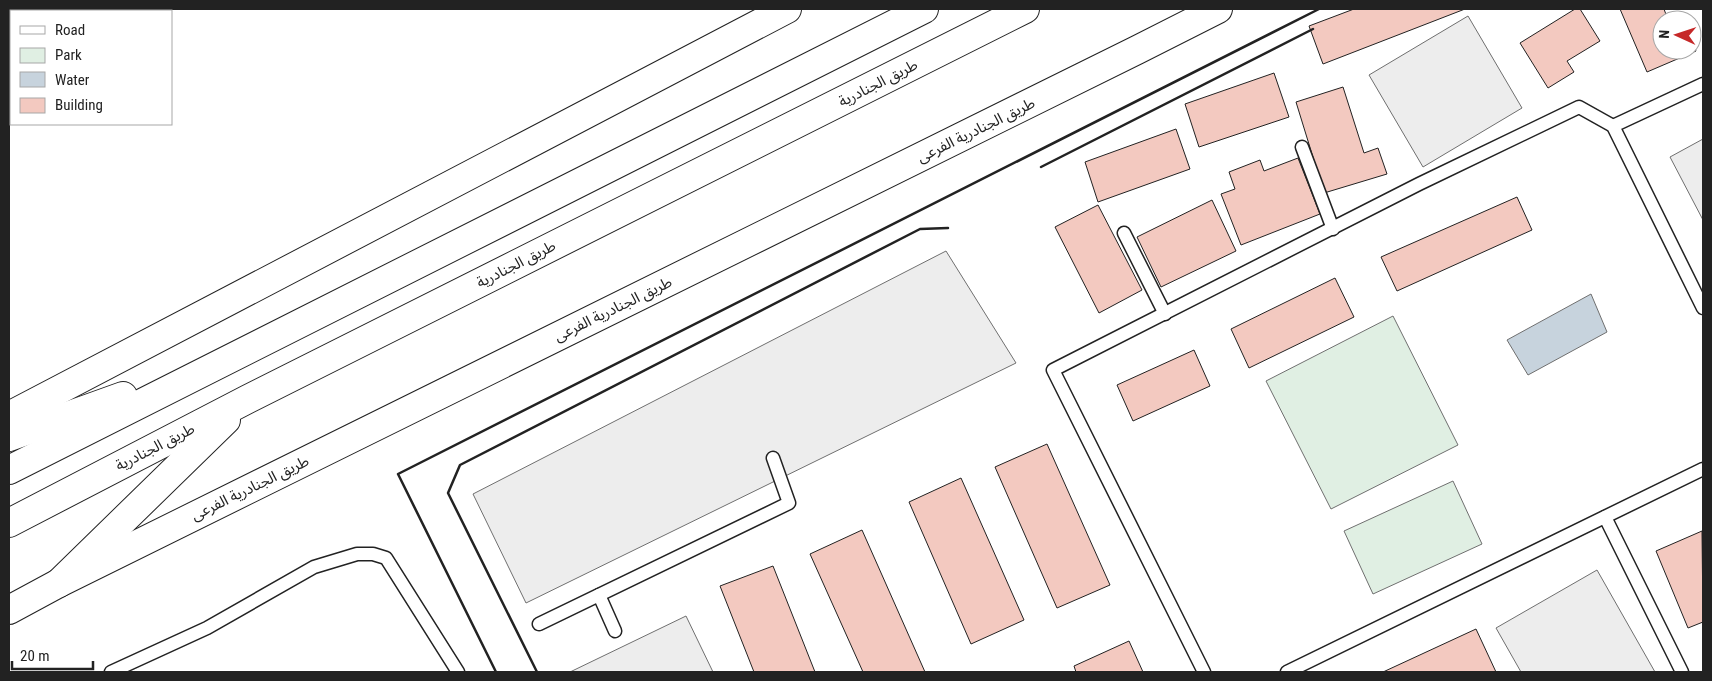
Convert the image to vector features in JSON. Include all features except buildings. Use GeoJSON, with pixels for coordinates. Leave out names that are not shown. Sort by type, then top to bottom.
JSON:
{"type":"FeatureCollection","features":[{"type":"Feature","properties":{"kind":"main road"},"geometry":{"type":"LineString","coordinates":[[9,416],[787,9]]}},
{"type":"Feature","properties":{"kind":"main road"},"geometry":{"type":"LineString","coordinates":[[9,470],[924,9]]}},
{"type":"Feature","properties":{"kind":"main road","name":"طريق الجنادرية"},"geometry":{"type":"LineString","coordinates":[[9,523],[248,399],[1025,9]]}},
{"type":"Feature","properties":{"kind":"main road","name":"طريق الجنادرية الفرعى"},"geometry":{"type":"LineString","coordinates":[[9,610],[59,583],[1218,9]]}},
{"type":"Feature","properties":{"kind":"main road"},"geometry":{"type":"LineString","coordinates":[[9,437],[229,360]]}},
{"type":"Feature","properties":{"kind":"main road"},"geometry":{"type":"LineString","coordinates":[[59,583],[248,399]]}},
{"type":"Feature","properties":{"kind":"lane"},"geometry":{"type":"LineString","coordinates":[[1613,126],[1703,84]]}},
{"type":"Feature","properties":{"kind":"lane"},"geometry":{"type":"LineString","coordinates":[[1204,672],[1053,370],[1419,184],[1579,107],[1613,126],[1703,308]]}},
{"type":"Feature","properties":{"kind":"lane"},"geometry":{"type":"LineString","coordinates":[[1302,148],[1333,229]]}},
{"type":"Feature","properties":{"kind":"lane"},"geometry":{"type":"LineString","coordinates":[[1124,233],[1164,314]]}},
{"type":"Feature","properties":{"kind":"lane"},"geometry":{"type":"LineString","coordinates":[[539,624],[789,503],[773,458]]}},
{"type":"Feature","properties":{"kind":"lane"},"geometry":{"type":"LineString","coordinates":[[1287,672],[1703,469]]}},
{"type":"Feature","properties":{"kind":"lane"},"geometry":{"type":"LineString","coordinates":[[1605,517],[1682,672]]}},
{"type":"Feature","properties":{"kind":"lane"},"geometry":{"type":"LineString","coordinates":[[111,672],[207,628],[314,567],[357,554],[373,554],[386,558],[458,672]]}},
{"type":"Feature","properties":{"kind":"lane"},"geometry":{"type":"LineString","coordinates":[[599,596],[616,631]]}},
{"type":"Feature","properties":{"kind":"green space"},"geometry":{"type":"Polygon","coordinates":[[[1393,316],[1458,445],[1331,509],[1266,381],[1393,316]]]}},
{"type":"Feature","properties":{"kind":"green space"},"geometry":{"type":"Polygon","coordinates":[[[1453,481],[1482,544],[1373,594],[1344,531],[1453,481]]]}},
{"type":"Feature","properties":{"kind":"shaded area"},"geometry":{"type":"Polygon","coordinates":[[[1468,16],[1522,108],[1423,167],[1369,75],[1468,16]]]}},
{"type":"Feature","properties":{"kind":"shaded area"},"geometry":{"type":"Polygon","coordinates":[[[1703,139],[1703,220],[1670,157],[1703,139]]]}},
{"type":"Feature","properties":{"kind":"shaded area"},"geometry":{"type":"Polygon","coordinates":[[[946,251],[1016,363],[526,603],[473,494],[946,251]]]}},
{"type":"Feature","properties":{"kind":"shaded area"},"geometry":{"type":"Polygon","coordinates":[[[1597,570],[1655,672],[1521,672],[1496,628],[1597,570]]]}},
{"type":"Feature","properties":{"kind":"shaded area"},"geometry":{"type":"Polygon","coordinates":[[[686,616],[713,672],[570,672],[686,616]]]}},
{"type":"Feature","properties":{"kind":"water"},"geometry":{"type":"Polygon","coordinates":[[[1591,294],[1607,332],[1528,375],[1507,340],[1591,294]]]}},
{"type":"Feature","properties":{"kind":"wall"},"geometry":{"type":"LineString","coordinates":[[496,672],[398,474],[1319,9]]}},
{"type":"Feature","properties":{"kind":"wall"},"geometry":{"type":"LineString","coordinates":[[1041,167],[1313,29]]}},
{"type":"Feature","properties":{"kind":"wall"},"geometry":{"type":"LineString","coordinates":[[537,672],[448,493],[460,465],[920,229],[948,228]]}}]}
